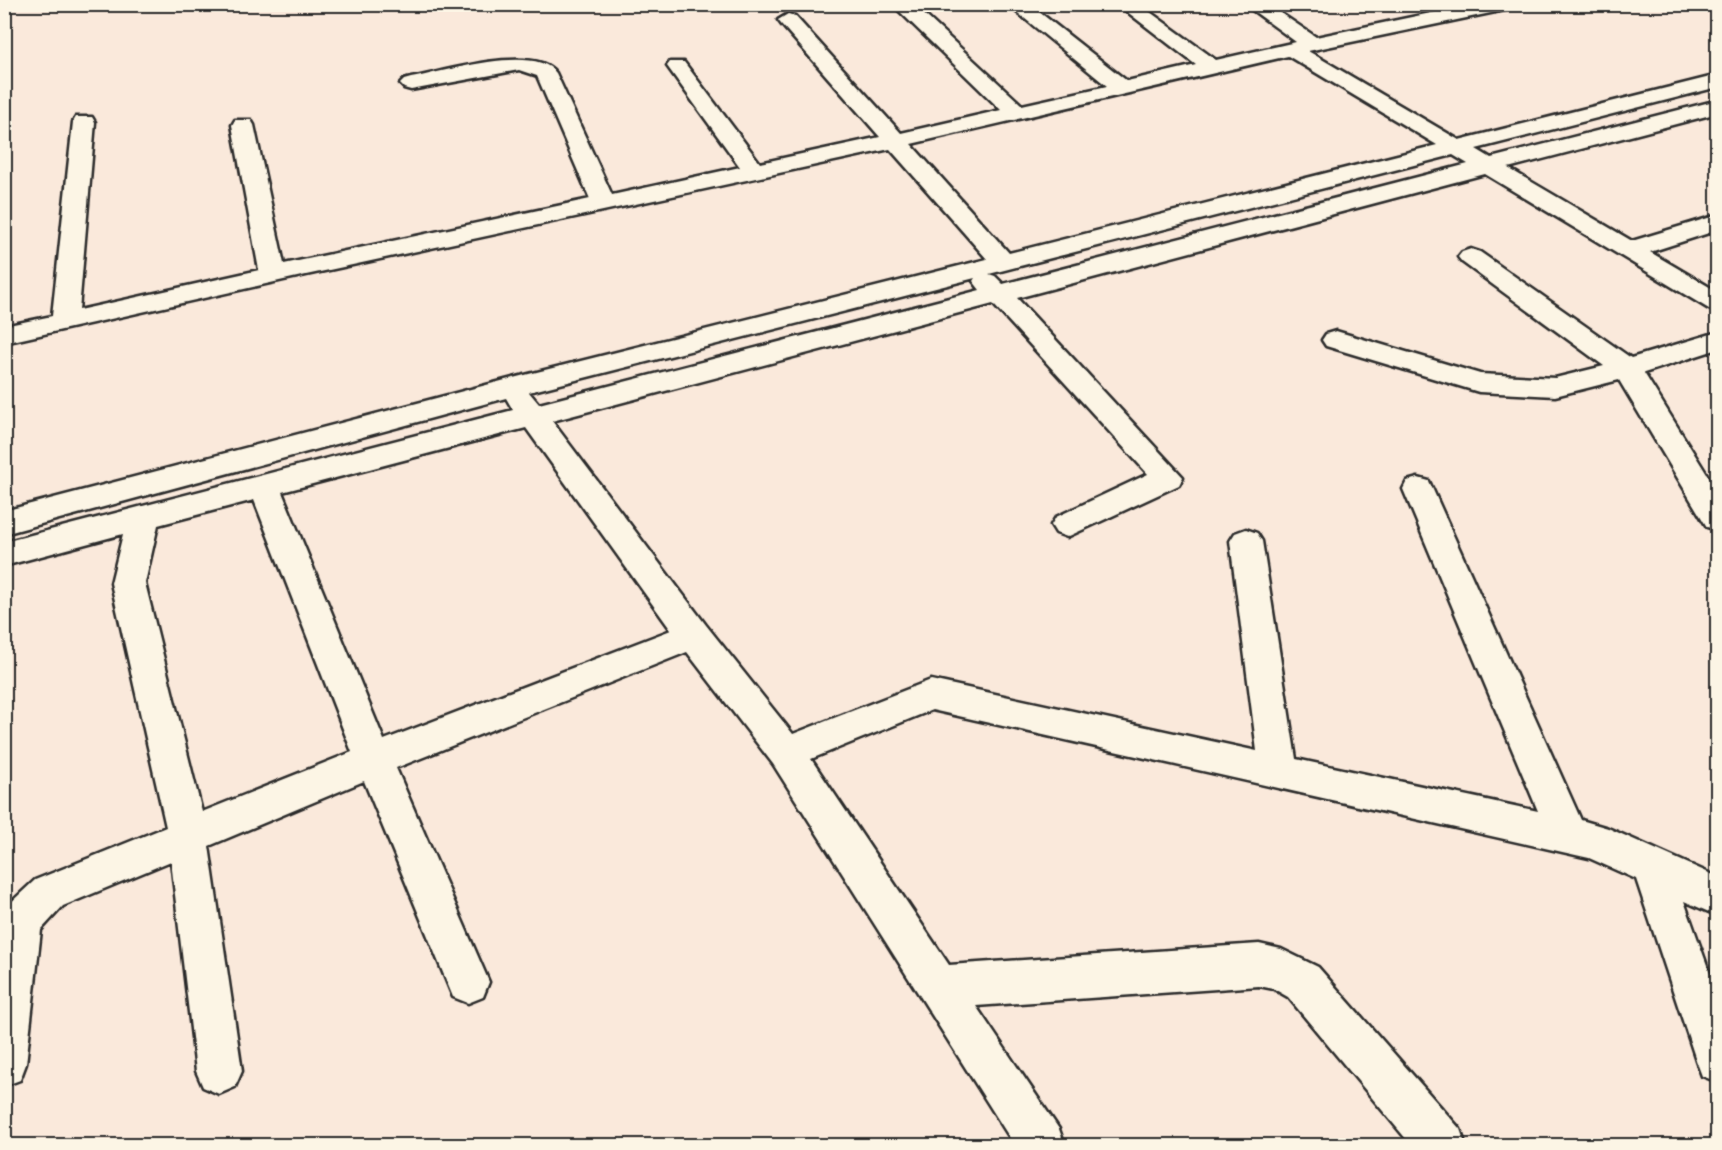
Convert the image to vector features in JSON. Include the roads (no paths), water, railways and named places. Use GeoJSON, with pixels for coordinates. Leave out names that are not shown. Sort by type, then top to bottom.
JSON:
{"type":"FeatureCollection","features":[{"type":"Feature","properties":{"kind":"street"},"geometry":{"type":"LineString","coordinates":[[901,4],[1017,113]]}},
{"type":"Feature","properties":{"kind":"street"},"geometry":{"type":"LineString","coordinates":[[1016,4],[1123,88]]}},
{"type":"Feature","properties":{"kind":"street"},"geometry":{"type":"LineString","coordinates":[[1126,4],[1212,67]]}},
{"type":"Feature","properties":{"kind":"street"},"geometry":{"type":"LineString","coordinates":[[1253,4],[1302,46],[1456,149],[1718,303]]}},
{"type":"Feature","properties":{"kind":"street"},"geometry":{"type":"LineString","coordinates":[[4,335],[273,274],[894,141],[1302,46],[1502,5]]}},
{"type":"Feature","properties":{"kind":"street"},"geometry":{"type":"LineString","coordinates":[[788,20],[1004,263]]}},
{"type":"Feature","properties":{"kind":"street"},"geometry":{"type":"LineString","coordinates":[[411,84],[519,64],[536,67],[546,73],[604,204]]}},
{"type":"Feature","properties":{"kind":"street"},"geometry":{"type":"LineString","coordinates":[[677,66],[754,171]]}},
{"type":"Feature","properties":{"kind":"street"},"geometry":{"type":"LineString","coordinates":[[4,554],[264,485],[522,401],[976,270],[1718,81]]}},
{"type":"Feature","properties":{"kind":"street"},"geometry":{"type":"LineString","coordinates":[[4,523],[522,401],[999,293],[1718,106]]}},
{"type":"Feature","properties":{"kind":"street"},"geometry":{"type":"LineString","coordinates":[[65,322],[84,122]]}},
{"type":"Feature","properties":{"kind":"street"},"geometry":{"type":"LineString","coordinates":[[243,125],[273,274]]}},
{"type":"Feature","properties":{"kind":"street"},"geometry":{"type":"LineString","coordinates":[[1627,251],[1718,222]]}},
{"type":"Feature","properties":{"kind":"street"},"geometry":{"type":"LineString","coordinates":[[1471,257],[1627,369],[1718,519]]}},
{"type":"Feature","properties":{"kind":"street"},"geometry":{"type":"LineString","coordinates":[[976,270],[1168,477],[1067,525]]}},
{"type":"Feature","properties":{"kind":"street"},"geometry":{"type":"LineString","coordinates":[[1336,340],[1479,383],[1555,387],[1627,369],[1718,340]]}},
{"type":"Feature","properties":{"kind":"street"},"geometry":{"type":"LineString","coordinates":[[522,401],[694,635],[786,753],[1042,1146]]}},
{"type":"Feature","properties":{"kind":"street"},"geometry":{"type":"LineString","coordinates":[[264,485],[374,760],[468,982]]}},
{"type":"Feature","properties":{"kind":"street"},"geometry":{"type":"LineString","coordinates":[[1418,489],[1568,836]]}},
{"type":"Feature","properties":{"kind":"street"},"geometry":{"type":"LineString","coordinates":[[145,516],[131,563],[128,583],[188,836],[219,1071]]}},
{"type":"Feature","properties":{"kind":"street"},"geometry":{"type":"LineString","coordinates":[[1246,541],[1279,772]]}},
{"type":"Feature","properties":{"kind":"street"},"geometry":{"type":"LineString","coordinates":[[4,1064],[21,921],[50,893],[374,760],[694,635]]}},
{"type":"Feature","properties":{"kind":"street"},"geometry":{"type":"LineString","coordinates":[[786,753],[931,695],[1594,841],[1718,897]]}},
{"type":"Feature","properties":{"kind":"street"},"geometry":{"type":"LineString","coordinates":[[1652,868],[1718,1060]]}},
{"type":"Feature","properties":{"kind":"street"},"geometry":{"type":"LineString","coordinates":[[939,987],[1259,965],[1281,970],[1303,982],[1443,1146]]}}]}
